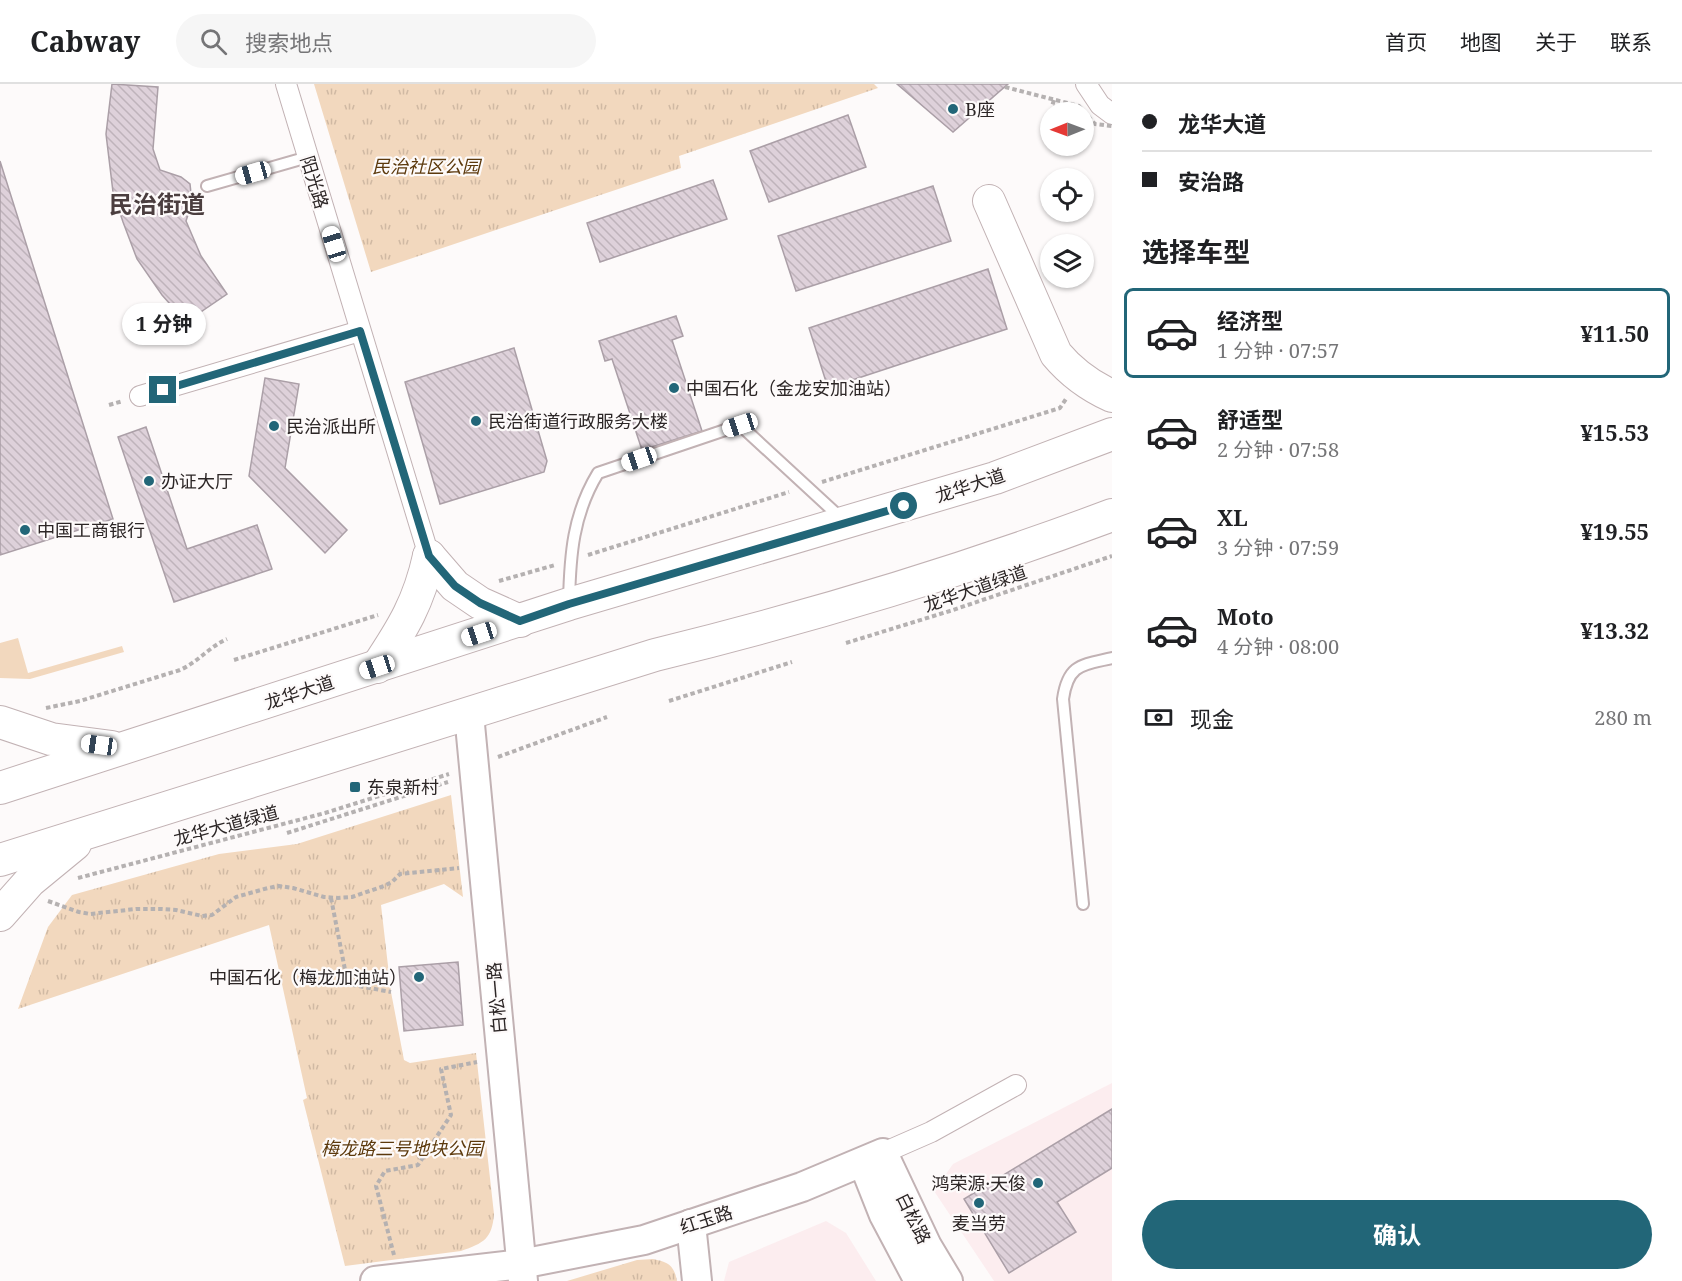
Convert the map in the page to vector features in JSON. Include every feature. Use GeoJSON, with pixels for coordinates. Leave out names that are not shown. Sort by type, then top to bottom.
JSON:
{"type":"FeatureCollection","features":[{"type":"Feature","properties":{"kind":"main road"},"geometry":{"type":"LineString","coordinates":[[989,201],[1056,354],[1068,368],[1094,387],[1112,396]]}},
{"type":"Feature","properties":{"kind":"main road","name":"龙华大道"},"geometry":{"type":"LineString","coordinates":[[0,788],[569,604],[995,478],[1112,434]]}},
{"type":"Feature","properties":{"kind":"main road"},"geometry":{"type":"LineString","coordinates":[[0,860],[655,655],[756,630],[1014,552],[1112,515]]}},
{"type":"Feature","properties":{"kind":"main road"},"geometry":{"type":"LineString","coordinates":[[429,556],[455,586],[480,603],[520,621]]}},
{"type":"Feature","properties":{"kind":"main road"},"geometry":{"type":"LineString","coordinates":[[377,667],[400,632],[417,597],[429,556]]}},
{"type":"Feature","properties":{"kind":"main road"},"geometry":{"type":"LineString","coordinates":[[0,722],[51,739],[122,748]]}},
{"type":"Feature","properties":{"kind":"main road"},"geometry":{"type":"LineString","coordinates":[[0,915],[30,881],[93,831]]}},
{"type":"Feature","properties":{"kind":"street","name":"阳光路"},"geometry":{"type":"LineString","coordinates":[[286,84],[429,556]]}},
{"type":"Feature","properties":{"kind":"street"},"geometry":{"type":"LineString","coordinates":[[1086,84],[1100,105],[1112,114]]}},
{"type":"Feature","properties":{"kind":"street"},"geometry":{"type":"LineString","coordinates":[[140,396],[360,331]]}},
{"type":"Feature","properties":{"kind":"street","name":"白松一路"},"geometry":{"type":"LineString","coordinates":[[470,714],[522,1273]]}},
{"type":"Feature","properties":{"kind":"street","name":"红玉路"},"geometry":{"type":"LineString","coordinates":[[386,1273],[522,1273],[644,1240],[802,1188],[931,1132],[1016,1085]]}},
{"type":"Feature","properties":{"kind":"street","name":"白松路"},"geometry":{"type":"LineString","coordinates":[[873,1158],[884,1215],[918,1281]]}},
{"type":"Feature","properties":{"kind":"street","name":"白松路"},"geometry":{"type":"LineString","coordinates":[[873,1158],[948,1281]]}},
{"type":"Feature","properties":{"kind":"street"},"geometry":{"type":"LineString","coordinates":[[691,1224],[697,1281]]}},
{"type":"Feature","properties":{"kind":"lane"},"geometry":{"type":"LineString","coordinates":[[207,186],[308,157]]}},
{"type":"Feature","properties":{"kind":"lane"},"geometry":{"type":"LineString","coordinates":[[569,604],[570,565],[578,516],[598,474],[740,425],[846,523]]}},
{"type":"Feature","properties":{"kind":"lane"},"geometry":{"type":"LineString","coordinates":[[1083,904],[1063,699],[1065,682],[1078,666],[1112,658]]}},
{"type":"Feature","properties":{"kind":"path"},"geometry":{"type":"LineString","coordinates":[[1005,87],[1079,106],[1095,124],[1112,126]]}},
{"type":"Feature","properties":{"kind":"path"},"geometry":{"type":"LineString","coordinates":[[828,480],[1060,408],[1070,394]]}},
{"type":"Feature","properties":{"kind":"path"},"geometry":{"type":"LineString","coordinates":[[597,552],[789,492]]}},
{"type":"Feature","properties":{"kind":"path","name":"龙华大道绿道"},"geometry":{"type":"LineString","coordinates":[[846,643],[953,610],[1112,556]]}},
{"type":"Feature","properties":{"kind":"path"},"geometry":{"type":"LineString","coordinates":[[489,582],[551,566]]}},
{"type":"Feature","properties":{"kind":"path"},"geometry":{"type":"LineString","coordinates":[[234,660],[383,614]]}},
{"type":"Feature","properties":{"kind":"path"},"geometry":{"type":"LineString","coordinates":[[39,708],[80,701],[180,670],[190,665],[216,643],[227,639]]}},
{"type":"Feature","properties":{"kind":"path"},"geometry":{"type":"LineString","coordinates":[[669,700],[792,662]]}},
{"type":"Feature","properties":{"kind":"path"},"geometry":{"type":"LineString","coordinates":[[498,758],[607,717]]}},
{"type":"Feature","properties":{"kind":"path","name":"龙华大道绿道"},"geometry":{"type":"LineString","coordinates":[[75,879],[325,813],[456,772]]}},
{"type":"Feature","properties":{"kind":"path"},"geometry":{"type":"LineString","coordinates":[[287,833],[448,782]]}},
{"type":"Feature","properties":{"kind":"path"},"geometry":{"type":"LineString","coordinates":[[42,898],[78,912],[90,914],[161,909],[202,916],[212,915],[236,897],[268,888],[279,886],[293,888],[331,898],[352,897],[384,886],[400,874],[467,867]]}},
{"type":"Feature","properties":{"kind":"path"},"geometry":{"type":"LineString","coordinates":[[331,898],[347,980],[353,986],[391,992]]}},
{"type":"Feature","properties":{"kind":"path"},"geometry":{"type":"LineString","coordinates":[[386,1273],[376,1186],[385,1172],[418,1165],[451,1115],[441,1069],[485,1061]]}},
{"type":"Feature","properties":{"kind":"shaded area"},"geometry":{"type":"Polygon","coordinates":[[[1112,1083],[1112,1281],[994,1281],[934,1191],[953,1164],[1112,1083]]]}},
{"type":"Feature","properties":{"kind":"shaded area"},"geometry":{"type":"Polygon","coordinates":[[[826,1221],[846,1233],[876,1281],[724,1281],[729,1262],[826,1221]]]}},
{"type":"Feature","properties":{"kind":"green space","name":"民治社区公园"},"geometry":{"type":"Polygon","coordinates":[[[314,84],[874,84],[878,88],[679,156],[681,168],[371,272],[314,84]]]}},
{"type":"Feature","properties":{"kind":"green space"},"geometry":{"type":"Polygon","coordinates":[[[18,638],[28,673],[122,646],[124,652],[30,679],[0,678],[0,643],[18,638]]]}},
{"type":"Feature","properties":{"kind":"green space","name":"梅龙路三号地块公园"},"geometry":{"type":"Polygon","coordinates":[[[451,795],[463,897],[444,884],[381,905],[391,992],[404,1060],[410,1063],[476,1053],[494,1214],[489,1235],[476,1245],[461,1251],[345,1266],[303,1100],[307,1098],[269,925],[18,1009],[48,927],[72,895],[219,854],[297,844],[451,795]]]}},
{"type":"Feature","properties":{"kind":"green space"},"geometry":{"type":"Polygon","coordinates":[[[653,1259],[670,1265],[677,1281],[567,1281],[637,1260],[653,1259]]]}},
{"type":"Feature","properties":{"kind":"building"},"geometry":{"type":"Polygon","coordinates":[[[112,84],[158,87],[153,149],[160,170],[181,177],[190,184],[192,203],[186,221],[201,256],[227,294],[186,322],[162,295],[137,259],[113,192],[106,134],[112,84]]]}},
{"type":"Feature","properties":{"kind":"building","name":"B座"},"geometry":{"type":"Polygon","coordinates":[[[897,84],[1008,84],[953,132],[897,84]]]}},
{"type":"Feature","properties":{"kind":"building"},"geometry":{"type":"Polygon","coordinates":[[[848,115],[866,167],[769,202],[750,151],[848,115]]]}},
{"type":"Feature","properties":{"kind":"building"},"geometry":{"type":"Polygon","coordinates":[[[0,161],[113,519],[0,555],[0,161]]]}},
{"type":"Feature","properties":{"kind":"building"},"geometry":{"type":"Polygon","coordinates":[[[713,180],[727,219],[600,262],[587,223],[713,180]]]}},
{"type":"Feature","properties":{"kind":"building"},"geometry":{"type":"Polygon","coordinates":[[[933,186],[951,241],[796,291],[778,236],[933,186]]]}},
{"type":"Feature","properties":{"kind":"building"},"geometry":{"type":"Polygon","coordinates":[[[988,269],[1007,329],[828,388],[809,328],[988,269]]]}},
{"type":"Feature","properties":{"kind":"building"},"geometry":{"type":"Polygon","coordinates":[[[676,316],[683,336],[672,340],[702,431],[642,450],[612,359],[605,361],[599,341],[676,316]]]}},
{"type":"Feature","properties":{"kind":"building","name":"民治街道行政服务大楼"},"geometry":{"type":"Polygon","coordinates":[[[514,348],[547,461],[544,472],[440,504],[405,382],[514,348]]]}},
{"type":"Feature","properties":{"kind":"building","name":"民治派出所"},"geometry":{"type":"Polygon","coordinates":[[[265,378],[299,384],[285,468],[347,530],[325,553],[249,476],[265,378]]]}},
{"type":"Feature","properties":{"kind":"building","name":"办证大厅"},"geometry":{"type":"Polygon","coordinates":[[[146,427],[187,549],[257,525],[272,569],[174,602],[118,437],[146,427]]]}},
{"type":"Feature","properties":{"kind":"building"},"geometry":{"type":"Polygon","coordinates":[[[458,962],[463,1025],[404,1031],[399,967],[458,962]]]}},
{"type":"Feature","properties":{"kind":"building","name":"鸿荣源·天俊"},"geometry":{"type":"Polygon","coordinates":[[[1112,1109],[1112,1168],[1057,1202],[1076,1232],[1009,1273],[964,1199],[1112,1109]]]}},
{"type":"Feature","properties":{"kind":"place","name":"B座"},"geometry":{"type":"Point","coordinates":[953,109]}},
{"type":"Feature","properties":{"kind":"place","name":"中国石化（金龙安加油站）"},"geometry":{"type":"Point","coordinates":[674,388]}},
{"type":"Feature","properties":{"kind":"place","name":"民治街道行政服务大楼"},"geometry":{"type":"Point","coordinates":[476,421]}},
{"type":"Feature","properties":{"kind":"place","name":"民治派出所"},"geometry":{"type":"Point","coordinates":[274,426]}},
{"type":"Feature","properties":{"kind":"place","name":"办证大厅"},"geometry":{"type":"Point","coordinates":[149,481]}},
{"type":"Feature","properties":{"kind":"place","name":"中国工商银行"},"geometry":{"type":"Point","coordinates":[25,530]}},
{"type":"Feature","properties":{"kind":"place","name":"东泉新村"},"geometry":{"type":"Point","coordinates":[355,787]}},
{"type":"Feature","properties":{"kind":"place","name":"中国石化（梅龙加油站）"},"geometry":{"type":"Point","coordinates":[419,977]}},
{"type":"Feature","properties":{"kind":"place","name":"鸿荣源·天俊"},"geometry":{"type":"Point","coordinates":[1038,1183]}},
{"type":"Feature","properties":{"kind":"place","name":"麦当劳"},"geometry":{"type":"Point","coordinates":[979,1203]}},
{"type":"Feature","properties":{"kind":"district","name":"民治街道"},"geometry":{"type":"Point","coordinates":[157,203]}},
{"type":"Feature","properties":{"kind":"route"},"geometry":{"type":"LineString","coordinates":[[163,390],[360,331],[429,556],[455,586],[480,603],[520,621],[569,604],[904,506]]}}]}
